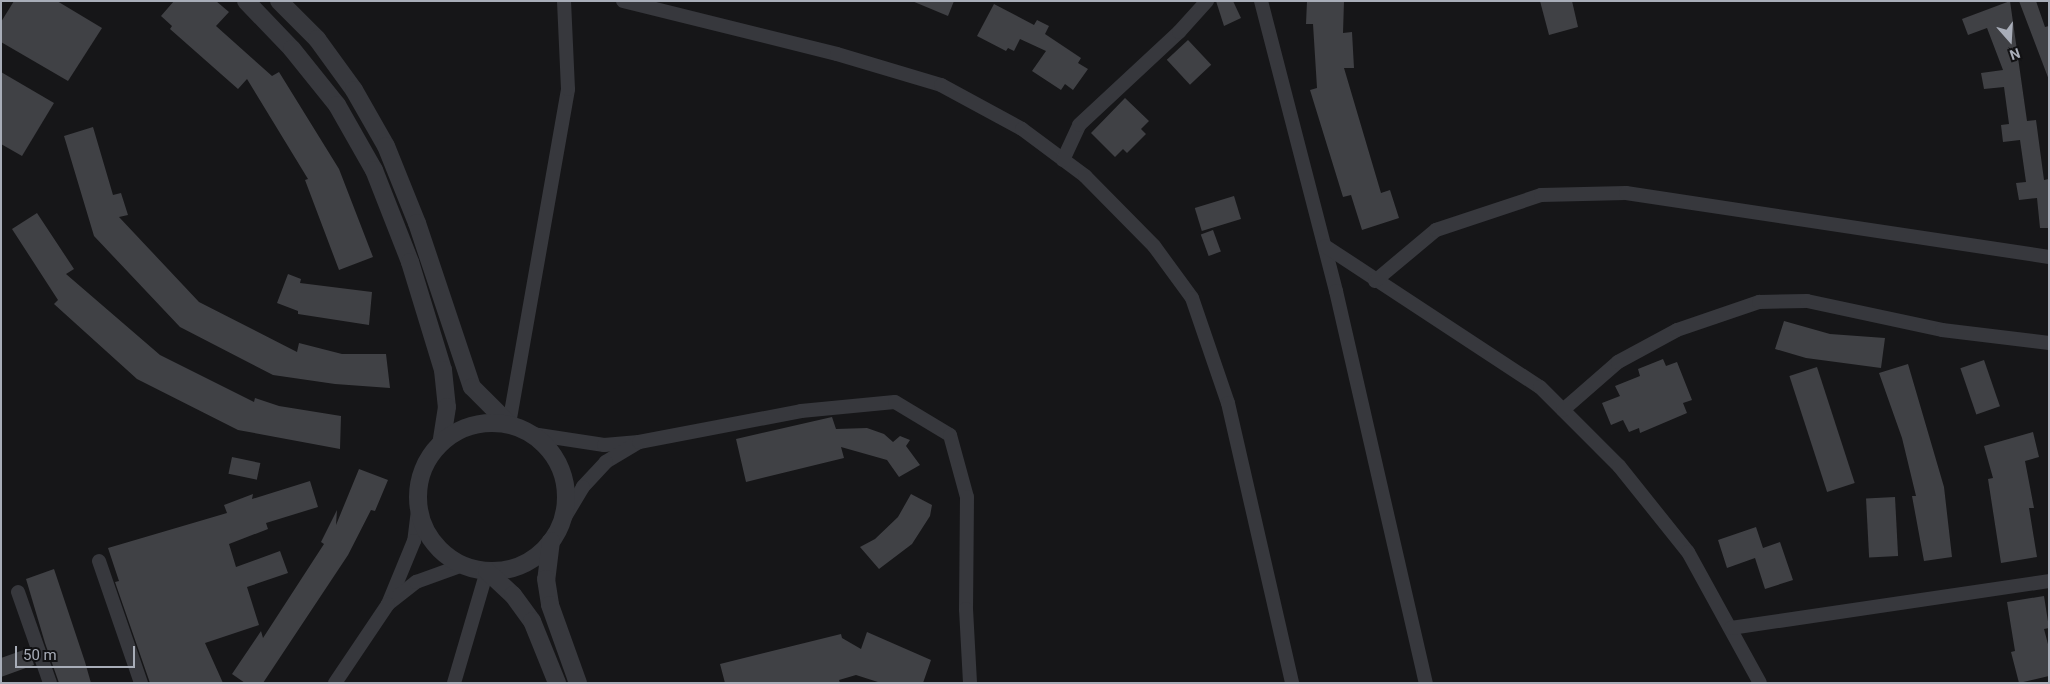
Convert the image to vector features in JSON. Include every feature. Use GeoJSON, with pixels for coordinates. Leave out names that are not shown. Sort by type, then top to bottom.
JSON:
{"type":"FeatureCollection","features":[{"type":"Feature","properties":{"kind":"street"},"geometry":{"type":"LineString","coordinates":[[246,1],[292,49],[338,105],[374,170],[410,262],[443,370],[447,407],[441,443]]}},
{"type":"Feature","properties":{"kind":"street"},"geometry":{"type":"LineString","coordinates":[[279,1],[317,39],[354,90],[386,146],[418,223],[472,387],[509,424]]}},
{"type":"Feature","properties":{"kind":"street"},"geometry":{"type":"LineString","coordinates":[[509,424],[568,89],[564,1]]}},
{"type":"Feature","properties":{"kind":"street"},"geometry":{"type":"LineString","coordinates":[[623,1],[809,47],[941,85],[1022,128],[1084,176],[1154,246],[1192,298],[1228,403],[1292,683]]}},
{"type":"Feature","properties":{"kind":"street"},"geometry":{"type":"LineString","coordinates":[[1063,160],[1078,125],[1179,32],[1207,1]]}},
{"type":"Feature","properties":{"kind":"street"},"geometry":{"type":"LineString","coordinates":[[1261,1],[1325,246],[1426,683]]}},
{"type":"Feature","properties":{"kind":"street"},"geometry":{"type":"LineString","coordinates":[[1375,281],[1436,230],[1541,195],[1626,192],[2049,257]]}},
{"type":"Feature","properties":{"kind":"street"},"geometry":{"type":"LineString","coordinates":[[1325,246],[1375,281],[1540,387],[1619,466],[1688,552],[1760,683]]}},
{"type":"Feature","properties":{"kind":"street"},"geometry":{"type":"LineString","coordinates":[[1563,410],[1618,362],[1677,330],[1758,302],[1807,301],[1942,330],[2049,343]]}},
{"type":"Feature","properties":{"kind":"street"},"geometry":{"type":"LineString","coordinates":[[335,683],[388,604],[414,541],[418,510],[418,486],[426,462],[441,443],[461,429],[485,423],[509,424],[532,434],[604,445],[639,442],[801,411],[894,402],[950,435],[967,497],[966,609],[970,683]]}},
{"type":"Feature","properties":{"kind":"street"},"geometry":{"type":"LineString","coordinates":[[532,434],[550,450],[562,472],[566,495],[563,520]]}},
{"type":"Feature","properties":{"kind":"street"},"geometry":{"type":"LineString","coordinates":[[418,510],[432,540],[442,552],[463,565],[487,571],[519,565],[534,558],[551,541],[583,487],[600,468],[639,442]]}},
{"type":"Feature","properties":{"kind":"street"},"geometry":{"type":"LineString","coordinates":[[551,541],[546,579],[550,605],[578,683]]}},
{"type":"Feature","properties":{"kind":"street"},"geometry":{"type":"LineString","coordinates":[[99,561],[141,683]]}},
{"type":"Feature","properties":{"kind":"street"},"geometry":{"type":"LineString","coordinates":[[388,604],[416,582],[463,565]]}},
{"type":"Feature","properties":{"kind":"street"},"geometry":{"type":"LineString","coordinates":[[454,683],[487,571]]}},
{"type":"Feature","properties":{"kind":"street"},"geometry":{"type":"LineString","coordinates":[[487,571],[514,595],[532,621],[557,683]]}},
{"type":"Feature","properties":{"kind":"street"},"geometry":{"type":"LineString","coordinates":[[1731,628],[2049,580]]}},
{"type":"Feature","properties":{"kind":"street"},"geometry":{"type":"LineString","coordinates":[[18,592],[50,683]]}},
{"type":"Feature","properties":{"kind":"building"},"geometry":{"type":"Polygon","coordinates":[[[14,1],[57,1],[102,28],[68,81],[1,42],[1,22],[14,1]]]}},
{"type":"Feature","properties":{"kind":"building"},"geometry":{"type":"Polygon","coordinates":[[[174,1],[216,1],[229,12],[216,26],[272,76],[279,72],[339,169],[373,257],[339,270],[305,180],[308,179],[247,79],[238,89],[170,29],[172,26],[161,16],[174,1]]]}},
{"type":"Feature","properties":{"kind":"building"},"geometry":{"type":"Polygon","coordinates":[[[912,1],[954,1],[948,16],[912,1]]]}},
{"type":"Feature","properties":{"kind":"building"},"geometry":{"type":"Polygon","coordinates":[[[1216,1],[1233,1],[1241,18],[1224,26],[1216,1]]]}},
{"type":"Feature","properties":{"kind":"building"},"geometry":{"type":"Polygon","coordinates":[[[1307,1],[1344,1],[1343,33],[1352,32],[1354,68],[1344,68],[1381,193],[1390,190],[1399,218],[1362,230],[1351,195],[1343,197],[1310,90],[1317,88],[1313,24],[1306,24],[1307,1]]]}},
{"type":"Feature","properties":{"kind":"building"},"geometry":{"type":"Polygon","coordinates":[[[1540,1],[1572,1],[1578,27],[1549,35],[1540,1]]]}},
{"type":"Feature","properties":{"kind":"building"},"geometry":{"type":"Polygon","coordinates":[[[2010,1],[2027,121],[2036,120],[2044,180],[2049,179],[2049,228],[2040,228],[2037,198],[2019,200],[2016,183],[2026,182],[2020,140],[2003,142],[2001,125],[2009,124],[2004,87],[1984,89],[1981,73],[2003,70],[1987,28],[1968,35],[1962,19],[2010,1]]]}},
{"type":"Feature","properties":{"kind":"building"},"geometry":{"type":"Polygon","coordinates":[[[2019,1],[2036,1],[2045,27],[2049,26],[2049,80],[2019,1]]]}},
{"type":"Feature","properties":{"kind":"building"},"geometry":{"type":"Polygon","coordinates":[[[994,4],[1034,25],[1037,20],[1049,26],[1045,34],[1081,58],[1078,63],[1088,69],[1073,90],[1065,84],[1061,90],[1032,71],[1046,51],[1020,39],[1014,51],[1008,48],[1006,51],[977,36],[994,4]]]}},
{"type":"Feature","properties":{"kind":"building"},"geometry":{"type":"Polygon","coordinates":[[[1188,40],[1211,65],[1190,85],[1167,60],[1188,40]]]}},
{"type":"Feature","properties":{"kind":"building"},"geometry":{"type":"Polygon","coordinates":[[[1,72],[54,103],[22,156],[1,144],[1,72]]]}},
{"type":"Feature","properties":{"kind":"building"},"geometry":{"type":"Polygon","coordinates":[[[1125,98],[1149,121],[1141,129],[1146,134],[1127,153],[1123,149],[1115,157],[1091,133],[1125,98]]]}},
{"type":"Feature","properties":{"kind":"building"},"geometry":{"type":"Polygon","coordinates":[[[93,127],[113,195],[121,193],[128,215],[119,217],[199,302],[297,352],[299,343],[342,354],[386,354],[390,388],[335,384],[273,375],[180,327],[94,236],[64,136],[93,127]]]}},
{"type":"Feature","properties":{"kind":"building"},"geometry":{"type":"Polygon","coordinates":[[[1234,196],[1241,219],[1202,231],[1195,208],[1234,196]]]}},
{"type":"Feature","properties":{"kind":"building"},"geometry":{"type":"Polygon","coordinates":[[[37,213],[74,269],[66,274],[160,355],[254,402],[255,398],[279,406],[341,416],[340,449],[238,430],[137,379],[54,304],[58,300],[12,229],[37,213]]]}},
{"type":"Feature","properties":{"kind":"building"},"geometry":{"type":"Polygon","coordinates":[[[1213,230],[1221,252],[1209,256],[1201,234],[1213,230]]]}},
{"type":"Feature","properties":{"kind":"building"},"geometry":{"type":"Polygon","coordinates":[[[288,274],[301,279],[300,283],[372,292],[369,325],[298,314],[298,311],[277,303],[288,274]]]}},
{"type":"Feature","properties":{"kind":"building"},"geometry":{"type":"Polygon","coordinates":[[[1784,321],[1830,334],[1885,338],[1881,368],[1806,358],[1775,349],[1784,321]]]}},
{"type":"Feature","properties":{"kind":"building"},"geometry":{"type":"Polygon","coordinates":[[[1663,359],[1666,366],[1677,362],[1692,400],[1683,403],[1687,413],[1640,433],[1639,428],[1629,432],[1623,420],[1611,425],[1602,403],[1620,396],[1615,386],[1640,376],[1638,369],[1663,359]]]}},
{"type":"Feature","properties":{"kind":"building"},"geometry":{"type":"Polygon","coordinates":[[[1984,360],[2000,406],[1976,414],[1960,368],[1984,360]]]}},
{"type":"Feature","properties":{"kind":"building"},"geometry":{"type":"Polygon","coordinates":[[[1908,364],[1944,487],[1952,557],[1924,561],[1912,496],[1916,496],[1902,438],[1879,373],[1908,364]]]}},
{"type":"Feature","properties":{"kind":"building"},"geometry":{"type":"Polygon","coordinates":[[[1817,367],[1855,483],[1827,492],[1789,376],[1817,367]]]}},
{"type":"Feature","properties":{"kind":"building"},"geometry":{"type":"Polygon","coordinates":[[[832,417],[836,429],[867,428],[884,434],[893,442],[900,436],[910,440],[906,446],[920,465],[899,477],[887,460],[841,447],[844,458],[746,482],[736,439],[832,417]]]}},
{"type":"Feature","properties":{"kind":"building"},"geometry":{"type":"Polygon","coordinates":[[[2033,432],[2039,457],[2025,461],[2034,508],[2029,508],[2037,557],[2001,563],[1988,479],[1993,478],[1984,446],[2033,432]]]}},
{"type":"Feature","properties":{"kind":"building"},"geometry":{"type":"Polygon","coordinates":[[[232,457],[260,463],[257,480],[228,474],[232,457]]]}},
{"type":"Feature","properties":{"kind":"building"},"geometry":{"type":"Polygon","coordinates":[[[359,469],[388,480],[375,511],[371,510],[348,555],[263,683],[245,683],[232,674],[261,631],[263,638],[324,544],[321,542],[337,510],[336,525],[359,469]]]}},
{"type":"Feature","properties":{"kind":"building"},"geometry":{"type":"Polygon","coordinates":[[[310,481],[318,507],[266,523],[268,529],[229,544],[236,567],[280,551],[288,573],[247,587],[259,625],[205,643],[223,683],[150,683],[115,582],[119,581],[108,548],[227,513],[224,505],[253,494],[252,499],[310,481]]]}},
{"type":"Feature","properties":{"kind":"building"},"geometry":{"type":"Polygon","coordinates":[[[911,494],[932,505],[930,516],[912,544],[879,569],[860,547],[875,539],[898,517],[911,494]]]}},
{"type":"Feature","properties":{"kind":"building"},"geometry":{"type":"Polygon","coordinates":[[[1895,497],[1898,556],[1869,557],[1866,499],[1895,497]]]}},
{"type":"Feature","properties":{"kind":"building"},"geometry":{"type":"Polygon","coordinates":[[[1756,527],[1763,548],[1780,542],[1793,580],[1765,589],[1755,558],[1727,568],[1718,540],[1756,527]]]}},
{"type":"Feature","properties":{"kind":"building"},"geometry":{"type":"Polygon","coordinates":[[[54,569],[91,683],[59,683],[45,643],[26,579],[54,569]]]}},
{"type":"Feature","properties":{"kind":"building"},"geometry":{"type":"Polygon","coordinates":[[[2044,596],[2049,628],[2044,629],[2049,648],[2049,676],[2019,683],[2011,652],[2015,651],[2007,602],[2044,596]]]}},
{"type":"Feature","properties":{"kind":"building"},"geometry":{"type":"Polygon","coordinates":[[[867,632],[931,660],[923,683],[881,683],[856,675],[839,680],[840,683],[725,683],[720,664],[841,634],[842,638],[861,649],[867,632]]]}},
{"type":"Feature","properties":{"kind":"building"},"geometry":{"type":"Polygon","coordinates":[[[29,648],[34,665],[1,677],[1,658],[29,648]]]}}]}
